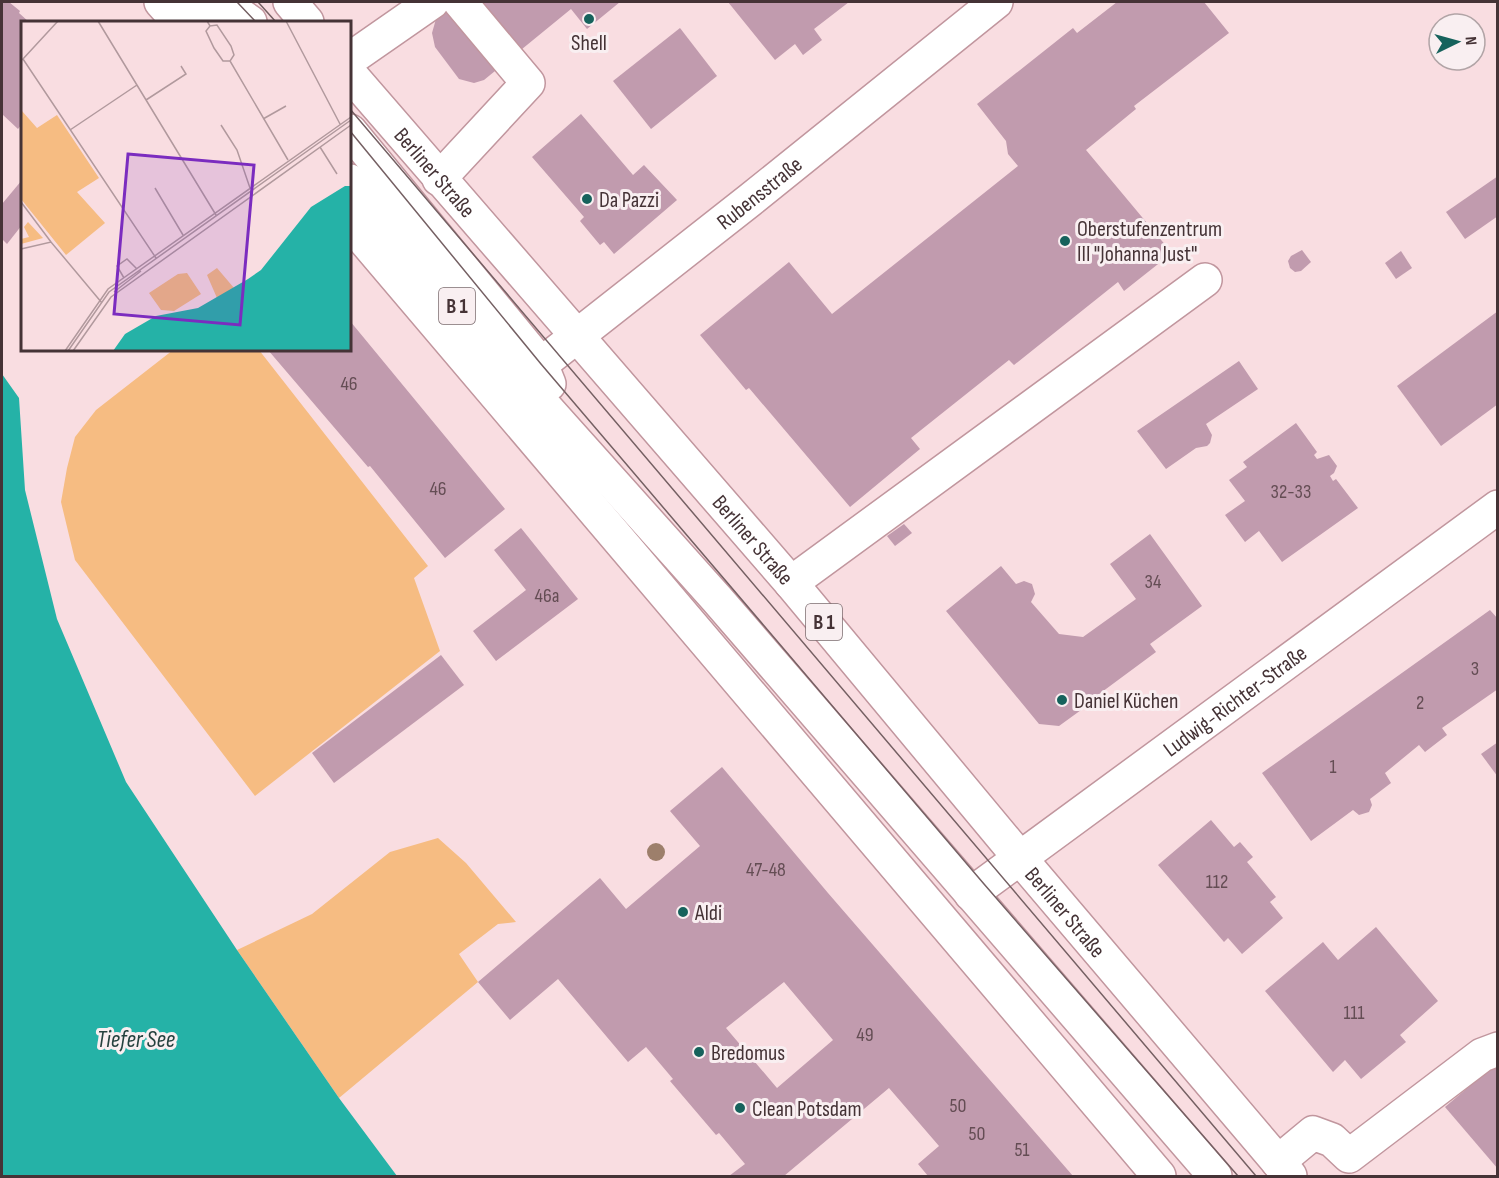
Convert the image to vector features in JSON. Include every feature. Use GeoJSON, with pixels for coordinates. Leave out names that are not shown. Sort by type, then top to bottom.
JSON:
{"type":"FeatureCollection","features":[{"type":"Feature","properties":{"kind":"main road"},"geometry":{"type":"LineString","coordinates":[[161,2],[178,21]]}},
{"type":"Feature","properties":{"kind":"main road"},"geometry":{"type":"LineString","coordinates":[[195,2],[212,21]]}},
{"type":"Feature","properties":{"kind":"main road"},"geometry":{"type":"LineString","coordinates":[[221,2],[248,21]]}},
{"type":"Feature","properties":{"kind":"main road"},"geometry":{"type":"LineString","coordinates":[[290,2],[306,21]]}},
{"type":"Feature","properties":{"kind":"main road"},"geometry":{"type":"LineString","coordinates":[[351,58],[432,2]]}},
{"type":"Feature","properties":{"kind":"main road"},"geometry":{"type":"LineString","coordinates":[[440,179],[528,82],[460,2]]}},
{"type":"Feature","properties":{"kind":"main road","name":"Rubensstraße"},"geometry":{"type":"LineString","coordinates":[[531,372],[996,2]]}},
{"type":"Feature","properties":{"kind":"main road","name":"Berliner Straße"},"geometry":{"type":"LineString","coordinates":[[351,75],[791,584],[1284,1169]]}},
{"type":"Feature","properties":{"kind":"main road"},"geometry":{"type":"LineString","coordinates":[[351,132],[531,372]]}},
{"type":"Feature","properties":{"kind":"main road","name":"B 1"},"geometry":{"type":"LineString","coordinates":[[351,182],[531,372],[567,430],[1215,1176]]}},
{"type":"Feature","properties":{"kind":"main road"},"geometry":{"type":"LineString","coordinates":[[351,224],[1159,1176]]}},
{"type":"Feature","properties":{"kind":"main road"},"geometry":{"type":"LineString","coordinates":[[791,584],[1206,280]]}},
{"type":"Feature","properties":{"kind":"main road","name":"Ludwig-Richter-Straße"},"geometry":{"type":"LineString","coordinates":[[971,894],[1497,507]]}},
{"type":"Feature","properties":{"kind":"main road"},"geometry":{"type":"LineString","coordinates":[[777,727],[804,703]]}},
{"type":"Feature","properties":{"kind":"main road"},"geometry":{"type":"LineString","coordinates":[[1284,1169],[1313,1133],[1332,1140],[1349,1156],[1482,1054],[1497,1049]]}},
{"type":"Feature","properties":{"kind":"shaded area"},"geometry":{"type":"Polygon","coordinates":[[[172,351],[260,351],[428,566],[414,578],[440,651],[255,796],[75,560],[61,502],[75,437],[96,410],[172,351]]]}},
{"type":"Feature","properties":{"kind":"shaded area"},"geometry":{"type":"Polygon","coordinates":[[[438,838],[466,863],[516,922],[498,924],[459,954],[478,982],[339,1098],[237,950],[312,914],[390,852],[438,838]]]}},
{"type":"Feature","properties":{"kind":"water","name":"Tiefer See"},"geometry":{"type":"Polygon","coordinates":[[[2,374],[19,398],[25,490],[57,619],[126,782],[237,950],[339,1098],[397,1176],[2,1176],[2,374]]]}},
{"type":"Feature","properties":{"kind":"building"},"geometry":{"type":"Polygon","coordinates":[[[2,2],[9,2],[28,21],[21,21],[21,125],[18,129],[2,114],[2,2]]]}},
{"type":"Feature","properties":{"kind":"building"},"geometry":{"type":"Polygon","coordinates":[[[458,2],[620,2],[587,29],[571,9],[484,80],[474,83],[459,79],[435,47],[432,33],[436,19],[458,2]]]}},
{"type":"Feature","properties":{"kind":"building"},"geometry":{"type":"Polygon","coordinates":[[[728,2],[849,2],[814,29],[822,40],[803,55],[795,44],[775,60],[728,2]]]}},
{"type":"Feature","properties":{"kind":"building"},"geometry":{"type":"Polygon","coordinates":[[[1117,2],[1204,2],[1229,33],[1134,106],[1136,109],[1086,150],[1172,253],[1124,291],[1118,282],[1014,365],[1009,360],[911,438],[920,449],[850,507],[749,388],[746,390],[700,335],[789,262],[832,314],[1018,166],[1008,154],[1006,141],[977,104],[1073,28],[1077,33],[1117,2]]]}},
{"type":"Feature","properties":{"kind":"building"},"geometry":{"type":"Polygon","coordinates":[[[680,28],[717,76],[651,129],[613,81],[680,28]]]}},
{"type":"Feature","properties":{"kind":"building"},"geometry":{"type":"Polygon","coordinates":[[[581,114],[633,175],[644,165],[677,200],[614,254],[604,242],[600,245],[580,221],[584,217],[532,157],[581,114]]]}},
{"type":"Feature","properties":{"kind":"building"},"geometry":{"type":"Polygon","coordinates":[[[1498,176],[1498,216],[1465,239],[1446,212],[1498,176]]]}},
{"type":"Feature","properties":{"kind":"building"},"geometry":{"type":"Polygon","coordinates":[[[21,181],[21,226],[7,244],[2,239],[2,204],[21,181]]]}},
{"type":"Feature","properties":{"kind":"building"},"geometry":{"type":"Polygon","coordinates":[[[1302,250],[1311,262],[1301,271],[1295,272],[1290,268],[1288,261],[1291,256],[1302,250]]]}},
{"type":"Feature","properties":{"kind":"building"},"geometry":{"type":"Polygon","coordinates":[[[1401,251],[1412,268],[1396,279],[1385,263],[1401,251]]]}},
{"type":"Feature","properties":{"kind":"building"},"geometry":{"type":"Polygon","coordinates":[[[1498,311],[1498,404],[1441,446],[1397,386],[1498,311]]]}},
{"type":"Feature","properties":{"kind":"building"},"geometry":{"type":"Polygon","coordinates":[[[351,322],[505,509],[445,558],[370,466],[368,467],[269,351],[351,351],[351,322]]]}},
{"type":"Feature","properties":{"kind":"building"},"geometry":{"type":"Polygon","coordinates":[[[1239,361],[1258,389],[1206,424],[1212,435],[1207,446],[1196,448],[1166,469],[1137,431],[1239,361]]]}},
{"type":"Feature","properties":{"kind":"building"},"geometry":{"type":"Polygon","coordinates":[[[1296,423],[1317,452],[1314,455],[1317,459],[1329,455],[1337,466],[1330,476],[1333,481],[1336,479],[1358,508],[1282,562],[1259,531],[1245,542],[1225,515],[1245,501],[1229,480],[1247,467],[1243,462],[1296,423]]]}},
{"type":"Feature","properties":{"kind":"building"},"geometry":{"type":"Polygon","coordinates":[[[904,524],[912,533],[895,546],[887,536],[904,524]]]}},
{"type":"Feature","properties":{"kind":"building"},"geometry":{"type":"Polygon","coordinates":[[[521,528],[578,599],[496,661],[473,631],[526,590],[494,550],[521,528]]]}},
{"type":"Feature","properties":{"kind":"building"},"geometry":{"type":"Polygon","coordinates":[[[1150,534],[1202,606],[1150,644],[1156,652],[1059,726],[1039,724],[946,611],[1001,566],[1016,584],[1024,581],[1032,584],[1035,594],[1031,602],[1059,634],[1083,637],[1136,599],[1110,564],[1150,534]]]}},
{"type":"Feature","properties":{"kind":"building"},"geometry":{"type":"Polygon","coordinates":[[[1490,610],[1498,619],[1498,689],[1442,728],[1447,735],[1425,752],[1419,745],[1385,773],[1391,783],[1370,799],[1372,805],[1369,812],[1359,815],[1353,810],[1311,841],[1262,773],[1490,610]]]}},
{"type":"Feature","properties":{"kind":"building"},"geometry":{"type":"Polygon","coordinates":[[[441,655],[464,685],[334,783],[312,753],[441,655]]]}},
{"type":"Feature","properties":{"kind":"building"},"geometry":{"type":"Polygon","coordinates":[[[1498,742],[1498,777],[1481,754],[1498,742]]]}},
{"type":"Feature","properties":{"kind":"building"},"geometry":{"type":"Polygon","coordinates":[[[722,767],[1073,1176],[928,1176],[918,1164],[939,1146],[889,1088],[784,1176],[729,1176],[745,1164],[719,1133],[716,1135],[670,1081],[673,1079],[646,1047],[628,1062],[558,979],[510,1020],[478,982],[600,878],[626,909],[700,846],[670,811],[722,767]],[[784,982],[726,1028],[777,1088],[833,1040],[784,982]]]}},
{"type":"Feature","properties":{"kind":"building"},"geometry":{"type":"Polygon","coordinates":[[[1211,820],[1234,847],[1240,842],[1253,857],[1247,862],[1276,897],[1270,902],[1283,918],[1242,954],[1228,938],[1224,942],[1158,865],[1211,820]]]}},
{"type":"Feature","properties":{"kind":"building"},"geometry":{"type":"Polygon","coordinates":[[[1376,927],[1438,1001],[1400,1035],[1406,1042],[1361,1079],[1345,1060],[1333,1072],[1265,991],[1323,942],[1338,960],[1376,927]]]}},
{"type":"Feature","properties":{"kind":"building"},"geometry":{"type":"Polygon","coordinates":[[[1498,1062],[1498,1169],[1445,1107],[1498,1062]]]}},
{"type":"Feature","properties":{"kind":"tram line"},"geometry":{"type":"LineString","coordinates":[[237,2],[255,21]]}},
{"type":"Feature","properties":{"kind":"tram line"},"geometry":{"type":"LineString","coordinates":[[258,2],[275,21]]}},
{"type":"Feature","properties":{"kind":"tram line"},"geometry":{"type":"LineString","coordinates":[[351,110],[1256,1176]]}},
{"type":"Feature","properties":{"kind":"tram line"},"geometry":{"type":"LineString","coordinates":[[351,132],[541,364],[984,884],[1238,1176]]}},
{"type":"Feature","properties":{"kind":"place","name":"Shell"},"geometry":{"type":"Point","coordinates":[589,19]}},
{"type":"Feature","properties":{"kind":"place","name":"Da Pazzi"},"geometry":{"type":"Point","coordinates":[587,199]}},
{"type":"Feature","properties":{"kind":"place","name":"Oberstufenzentrum III \"Johanna Just\""},"geometry":{"type":"Point","coordinates":[1065,241]}},
{"type":"Feature","properties":{"kind":"place","name":"Daniel Küchen"},"geometry":{"type":"Point","coordinates":[1062,700]}},
{"type":"Feature","properties":{"kind":"place","name":"Aldi"},"geometry":{"type":"Point","coordinates":[683,912]}},
{"type":"Feature","properties":{"kind":"place","name":"Bredomus"},"geometry":{"type":"Point","coordinates":[699,1052]}},
{"type":"Feature","properties":{"kind":"place","name":"Clean Potsdam"},"geometry":{"type":"Point","coordinates":[740,1108]}}]}
